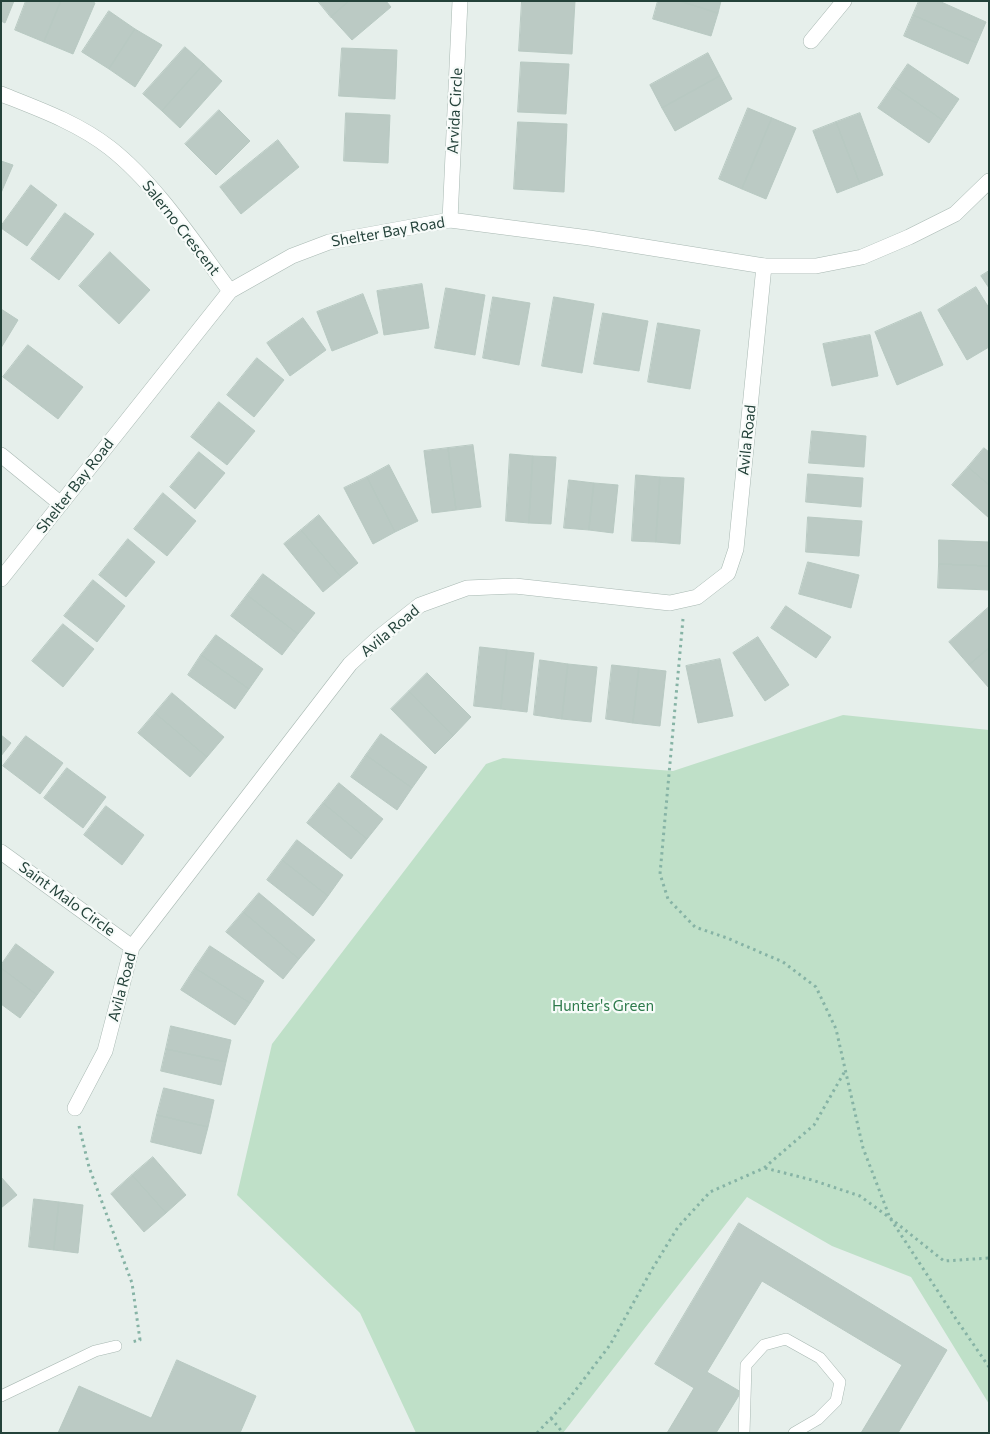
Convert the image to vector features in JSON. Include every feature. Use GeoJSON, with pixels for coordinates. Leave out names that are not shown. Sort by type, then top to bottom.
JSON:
{"type":"FeatureCollection","features":[{"type":"Feature","properties":{"kind":"street","name":"Arvida Circle"},"geometry":{"type":"LineString","coordinates":[[450,220],[460,1]]}},
{"type":"Feature","properties":{"kind":"street"},"geometry":{"type":"LineString","coordinates":[[811,40],[844,1]]}},
{"type":"Feature","properties":{"kind":"street","name":"Salerno Crescent"},"geometry":{"type":"LineString","coordinates":[[1,94],[69,122],[110,148],[150,186],[230,291]]}},
{"type":"Feature","properties":{"kind":"street","name":"Shelter Bay Road"},"geometry":{"type":"LineString","coordinates":[[1,579],[230,291],[292,256],[329,242],[450,220],[589,238],[764,266],[816,266],[862,258],[909,238],[954,214],[989,182]]}},
{"type":"Feature","properties":{"kind":"street","name":"Avila Road"},"geometry":{"type":"LineString","coordinates":[[75,1108],[105,1051],[132,947],[350,664],[376,639],[420,605],[467,588],[515,586],[670,603],[697,597],[728,573],[736,549],[764,266]]}},
{"type":"Feature","properties":{"kind":"street"},"geometry":{"type":"LineString","coordinates":[[1,455],[61,504]]}},
{"type":"Feature","properties":{"kind":"street","name":"Saint Malo Circle"},"geometry":{"type":"LineString","coordinates":[[1,852],[132,947]]}},
{"type":"Feature","properties":{"kind":"lane"},"geometry":{"type":"LineString","coordinates":[[744,1433],[746,1365],[764,1345],[786,1339],[820,1358],[840,1382],[836,1401],[818,1419],[794,1433]]}},
{"type":"Feature","properties":{"kind":"lane"},"geometry":{"type":"LineString","coordinates":[[1,1396],[95,1351],[116,1346]]}},
{"type":"Feature","properties":{"kind":"path"},"geometry":{"type":"LineString","coordinates":[[685,599],[660,874],[668,899],[695,927],[727,938],[783,962],[816,987],[836,1029],[863,1148],[890,1218],[989,1367]]}},
{"type":"Feature","properties":{"kind":"path"},"geometry":{"type":"LineString","coordinates":[[537,1433],[568,1400],[610,1345],[678,1227],[710,1192],[764,1168],[814,1125],[846,1071]]}},
{"type":"Feature","properties":{"kind":"path"},"geometry":{"type":"LineString","coordinates":[[75,1108],[89,1167],[132,1283],[140,1340]]}},
{"type":"Feature","properties":{"kind":"path"},"geometry":{"type":"LineString","coordinates":[[764,1168],[812,1180],[860,1196],[944,1261],[989,1258]]}},
{"type":"Feature","properties":{"kind":"path"},"geometry":{"type":"LineString","coordinates":[[551,1418],[562,1433]]}},
{"type":"Feature","properties":{"kind":"green space","name":"Hunter's Green"},"geometry":{"type":"Polygon","coordinates":[[[843,715],[989,730],[989,1404],[911,1277],[832,1246],[747,1197],[563,1433],[416,1433],[360,1313],[237,1195],[272,1044],[486,764],[503,758],[673,771],[843,715]]]}},
{"type":"Feature","properties":{"kind":"building"},"geometry":{"type":"Polygon","coordinates":[[[1,1],[14,1],[5,23],[1,21],[1,1]]]}},
{"type":"Feature","properties":{"kind":"building"},"geometry":{"type":"Polygon","coordinates":[[[26,1],[61,1],[44,42],[15,30],[26,1]]]}},
{"type":"Feature","properties":{"kind":"building"},"geometry":{"type":"Polygon","coordinates":[[[61,1],[90,1],[95,3],[73,54],[44,42],[61,1]]]}},
{"type":"Feature","properties":{"kind":"building"},"geometry":{"type":"Polygon","coordinates":[[[318,1],[349,1],[331,17],[318,1]]]}},
{"type":"Feature","properties":{"kind":"building"},"geometry":{"type":"Polygon","coordinates":[[[349,1],[386,1],[391,7],[352,40],[331,17],[349,1]]]}},
{"type":"Feature","properties":{"kind":"building"},"geometry":{"type":"Polygon","coordinates":[[[522,1],[575,1],[572,54],[519,51],[522,1]]]}},
{"type":"Feature","properties":{"kind":"building"},"geometry":{"type":"Polygon","coordinates":[[[658,1],[680,1],[718,13],[711,36],[653,19],[658,1]]]}},
{"type":"Feature","properties":{"kind":"building"},"geometry":{"type":"Polygon","coordinates":[[[680,1],[721,1],[718,13],[680,1]]]}},
{"type":"Feature","properties":{"kind":"building"},"geometry":{"type":"Polygon","coordinates":[[[919,1],[939,1],[986,22],[977,43],[913,15],[919,1]]]}},
{"type":"Feature","properties":{"kind":"building"},"geometry":{"type":"Polygon","coordinates":[[[109,11],[135,29],[109,69],[82,52],[109,11]]]}},
{"type":"Feature","properties":{"kind":"building"},"geometry":{"type":"Polygon","coordinates":[[[913,15],[977,43],[968,64],[904,36],[913,15]]]}},
{"type":"Feature","properties":{"kind":"building"},"geometry":{"type":"Polygon","coordinates":[[[135,29],[162,45],[135,87],[109,69],[135,29]]]}},
{"type":"Feature","properties":{"kind":"building"},"geometry":{"type":"Polygon","coordinates":[[[185,47],[204,64],[162,111],[143,94],[185,47]]]}},
{"type":"Feature","properties":{"kind":"building"},"geometry":{"type":"Polygon","coordinates":[[[342,48],[397,50],[395,99],[339,96],[342,48]]]}},
{"type":"Feature","properties":{"kind":"building"},"geometry":{"type":"Polygon","coordinates":[[[708,53],[720,76],[662,108],[650,85],[708,53]]]}},
{"type":"Feature","properties":{"kind":"building"},"geometry":{"type":"Polygon","coordinates":[[[521,62],[569,64],[566,114],[518,112],[521,62]]]}},
{"type":"Feature","properties":{"kind":"building"},"geometry":{"type":"Polygon","coordinates":[[[204,64],[222,81],[180,128],[162,111],[204,64]]]}},
{"type":"Feature","properties":{"kind":"building"},"geometry":{"type":"Polygon","coordinates":[[[908,64],[959,99],[944,121],[893,86],[908,64]]]}},
{"type":"Feature","properties":{"kind":"building"},"geometry":{"type":"Polygon","coordinates":[[[720,76],[732,99],[675,131],[662,108],[720,76]]]}},
{"type":"Feature","properties":{"kind":"building"},"geometry":{"type":"Polygon","coordinates":[[[893,86],[944,121],[929,143],[878,108],[893,86]]]}},
{"type":"Feature","properties":{"kind":"building"},"geometry":{"type":"Polygon","coordinates":[[[748,108],[772,118],[742,189],[719,179],[748,108]]]}},
{"type":"Feature","properties":{"kind":"building"},"geometry":{"type":"Polygon","coordinates":[[[219,110],[250,141],[216,175],[185,144],[219,110]]]}},
{"type":"Feature","properties":{"kind":"building"},"geometry":{"type":"Polygon","coordinates":[[[346,113],[390,115],[388,163],[344,161],[346,113]]]}},
{"type":"Feature","properties":{"kind":"building"},"geometry":{"type":"Polygon","coordinates":[[[860,113],[883,175],[860,184],[836,122],[860,113]]]}},
{"type":"Feature","properties":{"kind":"building"},"geometry":{"type":"Polygon","coordinates":[[[772,118],[796,128],[766,199],[742,189],[772,118]]]}},
{"type":"Feature","properties":{"kind":"building"},"geometry":{"type":"Polygon","coordinates":[[[518,122],[567,124],[564,192],[514,189],[518,122]]]}},
{"type":"Feature","properties":{"kind":"building"},"geometry":{"type":"Polygon","coordinates":[[[836,122],[860,184],[837,193],[813,131],[836,122]]]}},
{"type":"Feature","properties":{"kind":"building"},"geometry":{"type":"Polygon","coordinates":[[[278,140],[299,167],[241,214],[220,187],[278,140]]]}},
{"type":"Feature","properties":{"kind":"building"},"geometry":{"type":"Polygon","coordinates":[[[1,161],[13,165],[1,193],[1,161]]]}},
{"type":"Feature","properties":{"kind":"building"},"geometry":{"type":"Polygon","coordinates":[[[31,185],[57,205],[27,246],[1,228],[1,226],[31,185]]]}},
{"type":"Feature","properties":{"kind":"building"},"geometry":{"type":"Polygon","coordinates":[[[65,213],[94,234],[59,280],[31,259],[65,213]]]}},
{"type":"Feature","properties":{"kind":"building"},"geometry":{"type":"Polygon","coordinates":[[[110,252],[150,290],[119,324],[79,286],[110,252]]]}},
{"type":"Feature","properties":{"kind":"building"},"geometry":{"type":"Polygon","coordinates":[[[989,271],[989,288],[981,276],[989,271]]]}},
{"type":"Feature","properties":{"kind":"building"},"geometry":{"type":"Polygon","coordinates":[[[422,284],[429,328],[384,335],[377,291],[422,284]]]}},
{"type":"Feature","properties":{"kind":"building"},"geometry":{"type":"Polygon","coordinates":[[[976,287],[989,308],[989,347],[967,360],[938,310],[976,287]]]}},
{"type":"Feature","properties":{"kind":"building"},"geometry":{"type":"Polygon","coordinates":[[[446,288],[485,295],[475,355],[435,348],[446,288]]]}},
{"type":"Feature","properties":{"kind":"building"},"geometry":{"type":"Polygon","coordinates":[[[363,294],[378,333],[332,351],[317,312],[363,294]]]}},
{"type":"Feature","properties":{"kind":"building"},"geometry":{"type":"Polygon","coordinates":[[[493,297],[530,303],[519,365],[483,358],[493,297]]]}},
{"type":"Feature","properties":{"kind":"building"},"geometry":{"type":"Polygon","coordinates":[[[554,297],[594,304],[582,373],[542,366],[554,297]]]}},
{"type":"Feature","properties":{"kind":"building"},"geometry":{"type":"Polygon","coordinates":[[[1,309],[18,320],[1,348],[1,309]]]}},
{"type":"Feature","properties":{"kind":"building"},"geometry":{"type":"Polygon","coordinates":[[[921,312],[943,365],[897,385],[875,332],[921,312]]]}},
{"type":"Feature","properties":{"kind":"building"},"geometry":{"type":"Polygon","coordinates":[[[603,313],[648,321],[639,371],[594,364],[603,313]]]}},
{"type":"Feature","properties":{"kind":"building"},"geometry":{"type":"Polygon","coordinates":[[[303,318],[326,350],[290,376],[267,343],[303,318]]]}},
{"type":"Feature","properties":{"kind":"building"},"geometry":{"type":"Polygon","coordinates":[[[658,323],[700,330],[690,389],[648,382],[658,323]]]}},
{"type":"Feature","properties":{"kind":"building"},"geometry":{"type":"Polygon","coordinates":[[[870,335],[878,376],[832,386],[823,344],[870,335]]]}},
{"type":"Feature","properties":{"kind":"building"},"geometry":{"type":"Polygon","coordinates":[[[28,345],[83,387],[58,419],[3,377],[28,345]]]}},
{"type":"Feature","properties":{"kind":"building"},"geometry":{"type":"Polygon","coordinates":[[[257,358],[284,380],[254,417],[227,395],[257,358]]]}},
{"type":"Feature","properties":{"kind":"building"},"geometry":{"type":"Polygon","coordinates":[[[219,402],[255,431],[227,465],[191,437],[219,402]]]}},
{"type":"Feature","properties":{"kind":"building"},"geometry":{"type":"Polygon","coordinates":[[[812,431],[866,436],[864,467],[809,463],[812,431]]]}},
{"type":"Feature","properties":{"kind":"building"},"geometry":{"type":"Polygon","coordinates":[[[473,445],[481,507],[456,510],[448,448],[473,445]]]}},
{"type":"Feature","properties":{"kind":"building"},"geometry":{"type":"Polygon","coordinates":[[[448,448],[456,510],[432,513],[424,451],[448,448]]]}},
{"type":"Feature","properties":{"kind":"building"},"geometry":{"type":"Polygon","coordinates":[[[984,448],[989,452],[989,485],[968,467],[984,448]]]}},
{"type":"Feature","properties":{"kind":"building"},"geometry":{"type":"Polygon","coordinates":[[[199,452],[225,473],[195,509],[170,487],[199,452]]]}},
{"type":"Feature","properties":{"kind":"building"},"geometry":{"type":"Polygon","coordinates":[[[510,454],[533,456],[529,523],[506,521],[510,454]]]}},
{"type":"Feature","properties":{"kind":"building"},"geometry":{"type":"Polygon","coordinates":[[[533,456],[556,457],[551,524],[529,523],[533,456]]]}},
{"type":"Feature","properties":{"kind":"building"},"geometry":{"type":"Polygon","coordinates":[[[389,465],[418,521],[395,532],[367,477],[389,465]]]}},
{"type":"Feature","properties":{"kind":"building"},"geometry":{"type":"Polygon","coordinates":[[[968,467],[989,485],[989,518],[952,485],[968,467]]]}},
{"type":"Feature","properties":{"kind":"building"},"geometry":{"type":"Polygon","coordinates":[[[808,474],[863,478],[861,507],[806,502],[808,474]]]}},
{"type":"Feature","properties":{"kind":"building"},"geometry":{"type":"Polygon","coordinates":[[[636,475],[660,477],[656,542],[632,541],[636,475]]]}},
{"type":"Feature","properties":{"kind":"building"},"geometry":{"type":"Polygon","coordinates":[[[367,477],[395,532],[373,544],[344,488],[367,477]]]}},
{"type":"Feature","properties":{"kind":"building"},"geometry":{"type":"Polygon","coordinates":[[[660,477],[684,478],[680,544],[656,542],[660,477]]]}},
{"type":"Feature","properties":{"kind":"building"},"geometry":{"type":"Polygon","coordinates":[[[569,480],[594,483],[589,530],[564,528],[569,480]]]}},
{"type":"Feature","properties":{"kind":"building"},"geometry":{"type":"Polygon","coordinates":[[[594,483],[618,485],[613,533],[589,530],[594,483]]]}},
{"type":"Feature","properties":{"kind":"building"},"geometry":{"type":"Polygon","coordinates":[[[163,493],[196,521],[167,556],[134,529],[163,493]]]}},
{"type":"Feature","properties":{"kind":"building"},"geometry":{"type":"Polygon","coordinates":[[[319,515],[358,563],[341,577],[301,530],[319,515]]]}},
{"type":"Feature","properties":{"kind":"building"},"geometry":{"type":"Polygon","coordinates":[[[808,517],[862,521],[859,556],[806,552],[808,517]]]}},
{"type":"Feature","properties":{"kind":"building"},"geometry":{"type":"Polygon","coordinates":[[[301,530],[341,577],[323,592],[284,544],[301,530]]]}},
{"type":"Feature","properties":{"kind":"building"},"geometry":{"type":"Polygon","coordinates":[[[128,539],[155,562],[126,597],[99,575],[128,539]]]}},
{"type":"Feature","properties":{"kind":"building"},"geometry":{"type":"Polygon","coordinates":[[[939,540],[989,542],[989,566],[939,564],[939,540]]]}},
{"type":"Feature","properties":{"kind":"building"},"geometry":{"type":"Polygon","coordinates":[[[808,562],[859,575],[851,608],[799,594],[808,562]]]}},
{"type":"Feature","properties":{"kind":"building"},"geometry":{"type":"Polygon","coordinates":[[[939,564],[989,566],[989,590],[938,588],[939,564]]]}},
{"type":"Feature","properties":{"kind":"building"},"geometry":{"type":"Polygon","coordinates":[[[263,574],[315,613],[298,634],[247,595],[263,574]]]}},
{"type":"Feature","properties":{"kind":"building"},"geometry":{"type":"Polygon","coordinates":[[[93,580],[125,606],[97,642],[64,616],[93,580]]]}},
{"type":"Feature","properties":{"kind":"building"},"geometry":{"type":"Polygon","coordinates":[[[247,595],[298,634],[282,655],[231,616],[247,595]]]}},
{"type":"Feature","properties":{"kind":"building"},"geometry":{"type":"Polygon","coordinates":[[[786,606],[831,637],[816,658],[771,628],[786,606]]]}},
{"type":"Feature","properties":{"kind":"building"},"geometry":{"type":"Polygon","coordinates":[[[989,607],[989,648],[969,665],[949,642],[989,607]]]}},
{"type":"Feature","properties":{"kind":"building"},"geometry":{"type":"Polygon","coordinates":[[[63,624],[94,649],[63,687],[32,661],[63,624]]]}},
{"type":"Feature","properties":{"kind":"building"},"geometry":{"type":"Polygon","coordinates":[[[216,635],[263,669],[249,689],[201,655],[216,635]]]}},
{"type":"Feature","properties":{"kind":"building"},"geometry":{"type":"Polygon","coordinates":[[[758,637],[789,685],[765,701],[733,653],[758,637]]]}},
{"type":"Feature","properties":{"kind":"building"},"geometry":{"type":"Polygon","coordinates":[[[480,647],[507,650],[501,709],[474,706],[480,647]]]}},
{"type":"Feature","properties":{"kind":"building"},"geometry":{"type":"Polygon","coordinates":[[[989,648],[989,688],[969,665],[989,648]]]}},
{"type":"Feature","properties":{"kind":"building"},"geometry":{"type":"Polygon","coordinates":[[[507,650],[534,653],[527,712],[501,709],[507,650]]]}},
{"type":"Feature","properties":{"kind":"building"},"geometry":{"type":"Polygon","coordinates":[[[201,655],[249,689],[235,709],[188,675],[201,655]]]}},
{"type":"Feature","properties":{"kind":"building"},"geometry":{"type":"Polygon","coordinates":[[[720,659],[733,716],[698,723],[686,666],[720,659]]]}},
{"type":"Feature","properties":{"kind":"building"},"geometry":{"type":"Polygon","coordinates":[[[540,660],[568,664],[562,719],[534,715],[540,660]]]}},
{"type":"Feature","properties":{"kind":"building"},"geometry":{"type":"Polygon","coordinates":[[[568,664],[597,667],[591,722],[562,719],[568,664]]]}},
{"type":"Feature","properties":{"kind":"building"},"geometry":{"type":"Polygon","coordinates":[[[612,665],[639,668],[633,723],[606,719],[612,665]]]}},
{"type":"Feature","properties":{"kind":"building"},"geometry":{"type":"Polygon","coordinates":[[[639,668],[666,671],[660,726],[633,723],[639,668]]]}},
{"type":"Feature","properties":{"kind":"building"},"geometry":{"type":"Polygon","coordinates":[[[427,673],[471,717],[453,736],[409,691],[427,673]]]}},
{"type":"Feature","properties":{"kind":"building"},"geometry":{"type":"Polygon","coordinates":[[[409,691],[453,736],[435,754],[391,709],[409,691]]]}},
{"type":"Feature","properties":{"kind":"building"},"geometry":{"type":"Polygon","coordinates":[[[172,693],[224,737],[207,757],[155,713],[172,693]]]}},
{"type":"Feature","properties":{"kind":"building"},"geometry":{"type":"Polygon","coordinates":[[[155,713],[207,757],[190,777],[138,733],[155,713]]]}},
{"type":"Feature","properties":{"kind":"building"},"geometry":{"type":"Polygon","coordinates":[[[381,734],[427,767],[412,788],[366,755],[381,734]]]}},
{"type":"Feature","properties":{"kind":"building"},"geometry":{"type":"Polygon","coordinates":[[[1,735],[11,743],[1,756],[1,735]]]}},
{"type":"Feature","properties":{"kind":"building"},"geometry":{"type":"Polygon","coordinates":[[[26,736],[63,763],[40,794],[3,766],[26,736]]]}},
{"type":"Feature","properties":{"kind":"building"},"geometry":{"type":"Polygon","coordinates":[[[366,755],[412,788],[397,810],[351,777],[366,755]]]}},
{"type":"Feature","properties":{"kind":"building"},"geometry":{"type":"Polygon","coordinates":[[[67,768],[106,797],[83,828],[44,798],[67,768]]]}},
{"type":"Feature","properties":{"kind":"building"},"geometry":{"type":"Polygon","coordinates":[[[339,783],[383,819],[367,839],[323,803],[339,783]]]}},
{"type":"Feature","properties":{"kind":"building"},"geometry":{"type":"Polygon","coordinates":[[[323,803],[367,839],[351,859],[307,823],[323,803]]]}},
{"type":"Feature","properties":{"kind":"building"},"geometry":{"type":"Polygon","coordinates":[[[106,806],[144,835],[122,865],[84,835],[106,806]]]}},
{"type":"Feature","properties":{"kind":"building"},"geometry":{"type":"Polygon","coordinates":[[[297,840],[343,875],[328,896],[282,860],[297,840]]]}},
{"type":"Feature","properties":{"kind":"building"},"geometry":{"type":"Polygon","coordinates":[[[282,860],[328,896],[313,916],[267,880],[282,860]]]}},
{"type":"Feature","properties":{"kind":"building"},"geometry":{"type":"Polygon","coordinates":[[[259,893],[315,940],[299,959],[243,912],[259,893]]]}},
{"type":"Feature","properties":{"kind":"building"},"geometry":{"type":"Polygon","coordinates":[[[243,912],[299,959],[283,979],[226,932],[243,912]]]}},
{"type":"Feature","properties":{"kind":"building"},"geometry":{"type":"Polygon","coordinates":[[[16,944],[54,972],[37,995],[1,968],[1,965],[16,944]]]}},
{"type":"Feature","properties":{"kind":"building"},"geometry":{"type":"Polygon","coordinates":[[[210,946],[264,981],[250,1003],[195,968],[210,946]]]}},
{"type":"Feature","properties":{"kind":"building"},"geometry":{"type":"Polygon","coordinates":[[[1,968],[37,995],[20,1018],[1,1004],[1,968]]]}},
{"type":"Feature","properties":{"kind":"building"},"geometry":{"type":"Polygon","coordinates":[[[195,968],[250,1003],[235,1025],[181,990],[195,968]]]}},
{"type":"Feature","properties":{"kind":"building"},"geometry":{"type":"Polygon","coordinates":[[[171,1026],[231,1040],[226,1062],[166,1049],[171,1026]]]}},
{"type":"Feature","properties":{"kind":"building"},"geometry":{"type":"Polygon","coordinates":[[[166,1049],[226,1062],[221,1085],[161,1071],[166,1049]]]}},
{"type":"Feature","properties":{"kind":"building"},"geometry":{"type":"Polygon","coordinates":[[[164,1088],[214,1100],[208,1127],[157,1115],[164,1088]]]}},
{"type":"Feature","properties":{"kind":"building"},"geometry":{"type":"Polygon","coordinates":[[[157,1115],[208,1127],[201,1154],[151,1142],[157,1115]]]}},
{"type":"Feature","properties":{"kind":"building"},"geometry":{"type":"Polygon","coordinates":[[[153,1157],[186,1195],[166,1213],[132,1175],[153,1157]]]}},
{"type":"Feature","properties":{"kind":"building"},"geometry":{"type":"Polygon","coordinates":[[[132,1175],[166,1213],[144,1232],[111,1194],[132,1175]]]}},
{"type":"Feature","properties":{"kind":"building"},"geometry":{"type":"Polygon","coordinates":[[[1,1177],[17,1195],[1,1208],[1,1177]]]}},
{"type":"Feature","properties":{"kind":"building"},"geometry":{"type":"Polygon","coordinates":[[[34,1199],[59,1202],[54,1250],[29,1247],[34,1199]]]}},
{"type":"Feature","properties":{"kind":"building"},"geometry":{"type":"Polygon","coordinates":[[[59,1202],[83,1205],[78,1253],[54,1250],[59,1202]]]}},
{"type":"Feature","properties":{"kind":"building"},"geometry":{"type":"Polygon","coordinates":[[[739,1223],[947,1350],[898,1433],[861,1433],[902,1365],[762,1281],[707,1372],[741,1392],[716,1433],[667,1433],[694,1388],[655,1364],[739,1223]]]}},
{"type":"Feature","properties":{"kind":"building"},"geometry":{"type":"Polygon","coordinates":[[[177,1360],[256,1396],[240,1433],[58,1433],[79,1386],[151,1418],[177,1360]]]}}]}
